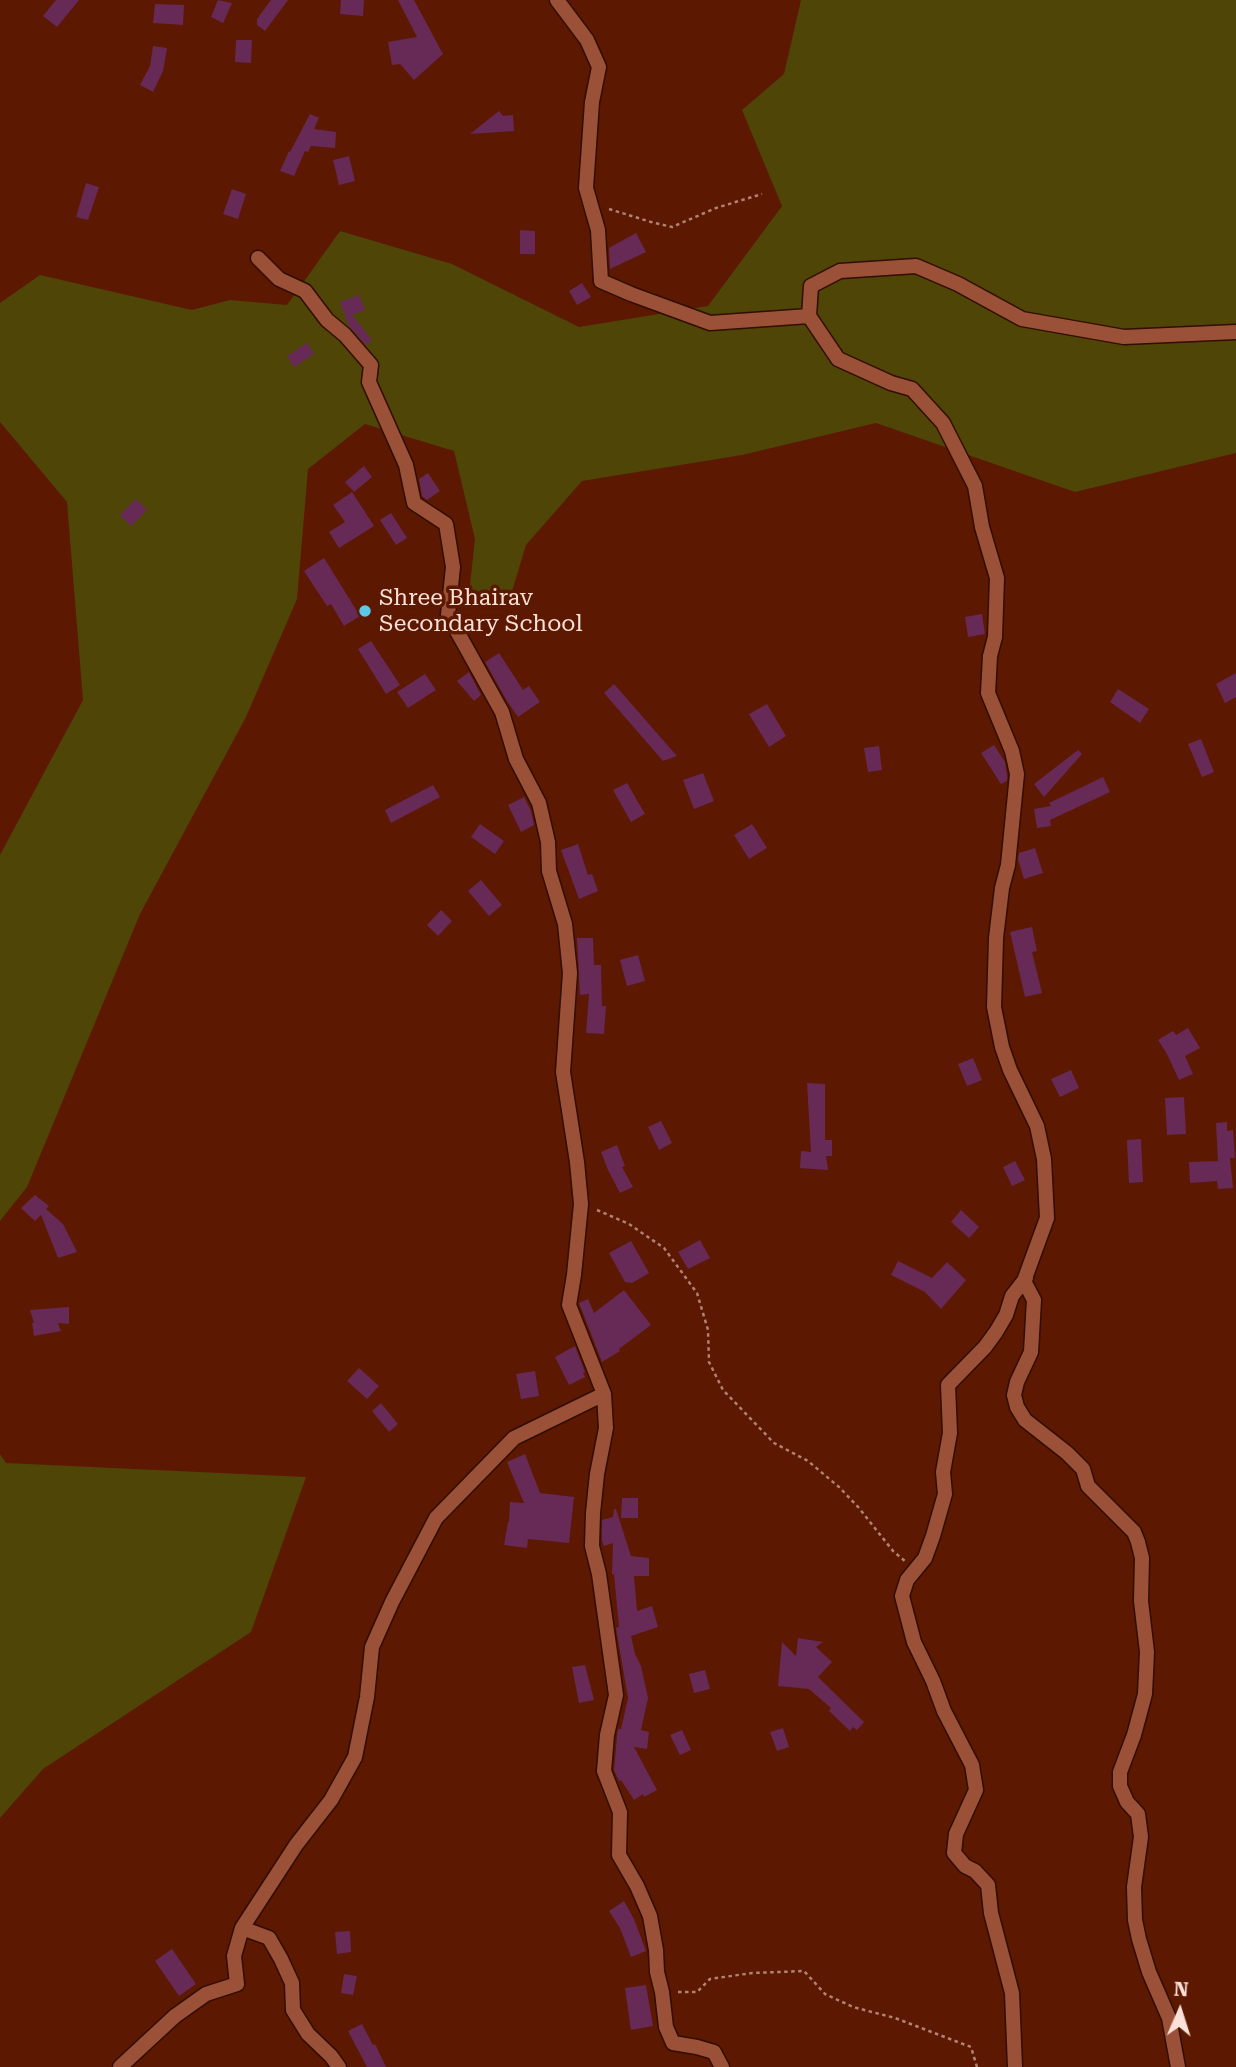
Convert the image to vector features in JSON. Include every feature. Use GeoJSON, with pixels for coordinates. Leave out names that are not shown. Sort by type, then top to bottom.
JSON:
{"type":"FeatureCollection","features":[{"type":"Feature","properties":{"kind":"street"},"geometry":{"type":"LineString","coordinates":[[557,0],[587,40],[599,67],[593,102],[586,188],[598,229],[601,281],[710,323],[808,316]]}},
{"type":"Feature","properties":{"kind":"street"},"geometry":{"type":"LineString","coordinates":[[258,258],[279,279],[305,291],[327,320],[345,335],[372,365],[369,382],[406,465],[414,503],[446,524],[453,567],[447,615],[502,712],[516,759],[539,803],[548,842],[549,871],[565,924],[570,973],[563,1072],[581,1204],[569,1305],[604,1394],[606,1428],[594,1500],[592,1546],[599,1574],[615,1695],[607,1735],[604,1771],[620,1812],[619,1855],[650,1916],[666,2027],[673,2043],[714,2052],[722,2067]]}},
{"type":"Feature","properties":{"kind":"street"},"geometry":{"type":"LineString","coordinates":[[1178,2067],[1169,2018],[1149,1972],[1139,1940],[1135,1920],[1134,1886],[1141,1837],[1138,1814],[1127,1802],[1120,1786],[1120,1772],[1145,1694],[1147,1652],[1140,1550],[1134,1532],[1088,1486],[1083,1469],[1025,1420],[1014,1395],[1031,1352],[1034,1300],[1024,1281],[1048,1219],[1044,1159],[1037,1126],[1010,1070],[994,1007],[996,938],[1002,888],[1008,865],[1017,774],[1012,751],[988,693],[989,666],[995,637],[997,578],[982,527],[975,486],[943,423],[912,389],[891,383],[838,359],[808,316],[811,286],[840,271],[916,265],[1022,318],[1124,337],[1236,332]]}},
{"type":"Feature","properties":{"kind":"street"},"geometry":{"type":"LineString","coordinates":[[1015,2067],[1012,1993],[991,1913],[988,1885],[954,1853],[956,1834],[975,1790],[972,1765],[944,1711],[914,1642],[902,1596],[907,1580],[925,1558],[945,1494],[943,1472],[950,1433],[948,1385],[996,1332],[1006,1315],[1012,1296],[1026,1278]]}},
{"type":"Feature","properties":{"kind":"street"},"geometry":{"type":"LineString","coordinates":[[120,2067],[175,2016],[206,1994],[237,1984],[234,1956],[242,1928],[296,1845],[331,1800],[355,1757],[367,1697],[372,1647],[436,1518],[514,1438],[604,1394]]}},
{"type":"Feature","properties":{"kind":"street"},"geometry":{"type":"LineString","coordinates":[[242,1928],[268,1938],[292,1983],[293,2010],[308,2034],[339,2067]]}},
{"type":"Feature","properties":{"kind":"path"},"geometry":{"type":"LineString","coordinates":[[606,208],[672,227],[716,208],[762,194]]}},
{"type":"Feature","properties":{"kind":"path"},"geometry":{"type":"LineString","coordinates":[[581,1204],[629,1224],[664,1248],[697,1293],[708,1330],[709,1362],[723,1390],[774,1443],[808,1461],[839,1487],[866,1515],[893,1551],[915,1570]]}},
{"type":"Feature","properties":{"kind":"path"},"geometry":{"type":"LineString","coordinates":[[662,1992],[697,1992],[710,1979],[752,1973],[804,1971],[825,1994],[853,2007],[895,2018],[971,2047],[977,2067]]}},
{"type":"Feature","properties":{"kind":"shaded area"},"geometry":{"type":"Polygon","coordinates":[[[801,0],[1236,0],[1236,453],[1075,492],[876,423],[742,455],[582,481],[526,545],[510,598],[468,603],[475,539],[454,451],[365,424],[308,469],[297,599],[246,717],[140,914],[27,1187],[0,1221],[0,855],[83,700],[67,502],[0,422],[0,303],[40,275],[192,310],[230,300],[287,305],[340,231],[452,264],[579,327],[708,306],[782,206],[742,110],[784,74],[801,0]]]}},
{"type":"Feature","properties":{"kind":"shaded area"},"geometry":{"type":"Polygon","coordinates":[[[0,1454],[6,1463],[306,1477],[251,1632],[43,1769],[0,1818],[0,1454]]]}},
{"type":"Feature","properties":{"kind":"building"},"geometry":{"type":"Polygon","coordinates":[[[56,0],[79,0],[57,27],[43,16],[56,0]]]}},
{"type":"Feature","properties":{"kind":"building"},"geometry":{"type":"Polygon","coordinates":[[[218,0],[232,3],[223,23],[211,17],[218,0]]]}},
{"type":"Feature","properties":{"kind":"building"},"geometry":{"type":"Polygon","coordinates":[[[271,0],[288,0],[265,31],[257,25],[257,19],[271,0]]]}},
{"type":"Feature","properties":{"kind":"building"},"geometry":{"type":"Polygon","coordinates":[[[341,0],[364,0],[363,16],[340,14],[341,0]]]}},
{"type":"Feature","properties":{"kind":"building"},"geometry":{"type":"Polygon","coordinates":[[[398,0],[414,0],[443,54],[414,80],[400,64],[392,65],[388,42],[417,37],[398,0]]]}},
{"type":"Feature","properties":{"kind":"building"},"geometry":{"type":"Polygon","coordinates":[[[155,4],[184,5],[183,25],[153,23],[155,4]]]}},
{"type":"Feature","properties":{"kind":"building"},"geometry":{"type":"Polygon","coordinates":[[[236,40],[252,40],[251,63],[235,62],[236,40]]]}},
{"type":"Feature","properties":{"kind":"building"},"geometry":{"type":"Polygon","coordinates":[[[153,46],[167,48],[163,71],[153,92],[140,85],[150,66],[153,46]]]}},
{"type":"Feature","properties":{"kind":"building"},"geometry":{"type":"Polygon","coordinates":[[[499,111],[503,116],[513,115],[514,131],[470,134],[499,111]]]}},
{"type":"Feature","properties":{"kind":"building"},"geometry":{"type":"Polygon","coordinates":[[[310,114],[319,118],[314,129],[336,132],[335,148],[311,146],[308,152],[305,151],[294,176],[280,171],[289,151],[310,114]]]}},
{"type":"Feature","properties":{"kind":"building"},"geometry":{"type":"Polygon","coordinates":[[[349,156],[355,181],[339,185],[333,160],[349,156]]]}},
{"type":"Feature","properties":{"kind":"building"},"geometry":{"type":"Polygon","coordinates":[[[86,183],[99,187],[88,220],[76,217],[86,183]]]}},
{"type":"Feature","properties":{"kind":"building"},"geometry":{"type":"Polygon","coordinates":[[[232,189],[246,194],[238,219],[223,214],[232,189]]]}},
{"type":"Feature","properties":{"kind":"building"},"geometry":{"type":"Polygon","coordinates":[[[520,230],[535,231],[535,254],[520,254],[520,230]]]}},
{"type":"Feature","properties":{"kind":"building"},"geometry":{"type":"Polygon","coordinates":[[[636,233],[646,252],[610,269],[609,248],[636,233]]]}},
{"type":"Feature","properties":{"kind":"building"},"geometry":{"type":"Polygon","coordinates":[[[582,283],[591,297],[577,305],[569,291],[582,283]]]}},
{"type":"Feature","properties":{"kind":"building"},"geometry":{"type":"Polygon","coordinates":[[[359,295],[365,310],[352,315],[372,340],[366,345],[349,326],[340,302],[359,295]]]}},
{"type":"Feature","properties":{"kind":"building"},"geometry":{"type":"Polygon","coordinates":[[[307,343],[314,354],[294,367],[287,356],[307,343]]]}},
{"type":"Feature","properties":{"kind":"building"},"geometry":{"type":"Polygon","coordinates":[[[364,466],[372,477],[354,492],[345,482],[364,466]]]}},
{"type":"Feature","properties":{"kind":"building"},"geometry":{"type":"Polygon","coordinates":[[[428,473],[440,491],[427,500],[422,496],[419,479],[428,473]]]}},
{"type":"Feature","properties":{"kind":"building"},"geometry":{"type":"Polygon","coordinates":[[[352,492],[374,526],[339,548],[329,532],[345,522],[333,505],[352,492]]]}},
{"type":"Feature","properties":{"kind":"building"},"geometry":{"type":"Polygon","coordinates":[[[136,499],[147,510],[131,526],[120,515],[136,499]]]}},
{"type":"Feature","properties":{"kind":"building"},"geometry":{"type":"Polygon","coordinates":[[[391,513],[407,538],[396,545],[380,520],[391,513]]]}},
{"type":"Feature","properties":{"kind":"building"},"geometry":{"type":"Polygon","coordinates":[[[324,558],[360,616],[344,626],[331,604],[327,606],[304,571],[324,558]]]}},
{"type":"Feature","properties":{"kind":"building"},"geometry":{"type":"Polygon","coordinates":[[[982,614],[985,634],[968,637],[965,617],[982,614]]]}},
{"type":"Feature","properties":{"kind":"building"},"geometry":{"type":"Polygon","coordinates":[[[371,641],[400,685],[386,694],[358,649],[371,641]]]}},
{"type":"Feature","properties":{"kind":"building"},"geometry":{"type":"Polygon","coordinates":[[[499,653],[523,690],[529,686],[540,702],[518,717],[485,662],[499,653]]]}},
{"type":"Feature","properties":{"kind":"building"},"geometry":{"type":"Polygon","coordinates":[[[469,672],[481,695],[474,701],[457,681],[469,672]]]}},
{"type":"Feature","properties":{"kind":"building"},"geometry":{"type":"Polygon","coordinates":[[[1236,673],[1236,697],[1225,703],[1216,684],[1236,673]]]}},
{"type":"Feature","properties":{"kind":"building"},"geometry":{"type":"Polygon","coordinates":[[[425,674],[436,690],[408,708],[397,692],[425,674]]]}},
{"type":"Feature","properties":{"kind":"building"},"geometry":{"type":"Polygon","coordinates":[[[614,684],[677,756],[663,761],[604,693],[614,684]]]}},
{"type":"Feature","properties":{"kind":"building"},"geometry":{"type":"Polygon","coordinates":[[[1118,689],[1149,709],[1140,723],[1110,702],[1118,689]]]}},
{"type":"Feature","properties":{"kind":"building"},"geometry":{"type":"Polygon","coordinates":[[[767,704],[786,736],[769,747],[749,714],[767,704]]]}},
{"type":"Feature","properties":{"kind":"building"},"geometry":{"type":"Polygon","coordinates":[[[1201,739],[1214,772],[1202,777],[1188,744],[1201,739]]]}},
{"type":"Feature","properties":{"kind":"building"},"geometry":{"type":"Polygon","coordinates":[[[994,745],[1005,762],[1007,781],[1001,784],[981,753],[994,745]]]}},
{"type":"Feature","properties":{"kind":"building"},"geometry":{"type":"Polygon","coordinates":[[[879,746],[882,770],[868,772],[864,748],[879,746]]]}},
{"type":"Feature","properties":{"kind":"building"},"geometry":{"type":"Polygon","coordinates":[[[1078,750],[1082,754],[1044,797],[1034,784],[1078,750]]]}},
{"type":"Feature","properties":{"kind":"building"},"geometry":{"type":"Polygon","coordinates":[[[703,773],[714,801],[694,809],[683,780],[703,773]]]}},
{"type":"Feature","properties":{"kind":"building"},"geometry":{"type":"Polygon","coordinates":[[[1103,777],[1110,792],[1050,820],[1051,826],[1037,828],[1034,809],[1051,806],[1049,803],[1103,777]]]}},
{"type":"Feature","properties":{"kind":"building"},"geometry":{"type":"Polygon","coordinates":[[[627,783],[645,814],[631,822],[613,790],[627,783]]]}},
{"type":"Feature","properties":{"kind":"building"},"geometry":{"type":"Polygon","coordinates":[[[433,785],[440,797],[391,823],[385,810],[433,785]]]}},
{"type":"Feature","properties":{"kind":"building"},"geometry":{"type":"Polygon","coordinates":[[[524,797],[534,825],[521,832],[508,805],[524,797]]]}},
{"type":"Feature","properties":{"kind":"building"},"geometry":{"type":"Polygon","coordinates":[[[480,824],[504,841],[495,854],[471,837],[480,824]]]}},
{"type":"Feature","properties":{"kind":"building"},"geometry":{"type":"Polygon","coordinates":[[[752,824],[767,848],[749,859],[734,835],[752,824]]]}},
{"type":"Feature","properties":{"kind":"building"},"geometry":{"type":"Polygon","coordinates":[[[578,844],[588,875],[592,874],[598,891],[579,899],[561,850],[578,844]]]}},
{"type":"Feature","properties":{"kind":"building"},"geometry":{"type":"Polygon","coordinates":[[[1035,848],[1043,873],[1024,879],[1018,859],[1019,853],[1035,848]]]}},
{"type":"Feature","properties":{"kind":"building"},"geometry":{"type":"Polygon","coordinates":[[[481,880],[502,905],[489,916],[468,891],[481,880]]]}},
{"type":"Feature","properties":{"kind":"building"},"geometry":{"type":"Polygon","coordinates":[[[441,910],[452,921],[438,936],[427,925],[441,910]]]}},
{"type":"Feature","properties":{"kind":"building"},"geometry":{"type":"Polygon","coordinates":[[[1032,927],[1037,951],[1032,952],[1042,993],[1025,997],[1010,932],[1032,927]]]}},
{"type":"Feature","properties":{"kind":"building"},"geometry":{"type":"Polygon","coordinates":[[[577,938],[593,938],[594,965],[601,965],[602,1006],[606,1006],[604,1034],[586,1033],[589,994],[580,995],[577,938]]]}},
{"type":"Feature","properties":{"kind":"building"},"geometry":{"type":"Polygon","coordinates":[[[638,955],[645,981],[627,986],[620,960],[638,955]]]}},
{"type":"Feature","properties":{"kind":"building"},"geometry":{"type":"Polygon","coordinates":[[[1188,1028],[1200,1048],[1185,1056],[1193,1074],[1179,1080],[1158,1040],[1173,1031],[1176,1035],[1188,1028]]]}},
{"type":"Feature","properties":{"kind":"building"},"geometry":{"type":"Polygon","coordinates":[[[973,1058],[982,1080],[967,1086],[958,1064],[973,1058]]]}},
{"type":"Feature","properties":{"kind":"building"},"geometry":{"type":"Polygon","coordinates":[[[1071,1070],[1079,1088],[1060,1097],[1051,1079],[1071,1070]]]}},
{"type":"Feature","properties":{"kind":"building"},"geometry":{"type":"Polygon","coordinates":[[[807,1083],[825,1084],[825,1140],[832,1140],[832,1156],[826,1156],[828,1170],[800,1168],[801,1151],[811,1152],[807,1083]]]}},
{"type":"Feature","properties":{"kind":"building"},"geometry":{"type":"Polygon","coordinates":[[[1184,1097],[1186,1134],[1167,1135],[1165,1098],[1184,1097]]]}},
{"type":"Feature","properties":{"kind":"building"},"geometry":{"type":"Polygon","coordinates":[[[661,1121],[672,1143],[659,1150],[648,1127],[661,1121]]]}},
{"type":"Feature","properties":{"kind":"building"},"geometry":{"type":"Polygon","coordinates":[[[1227,1122],[1227,1131],[1233,1130],[1235,1158],[1230,1158],[1233,1188],[1218,1189],[1217,1181],[1190,1183],[1189,1162],[1218,1161],[1216,1123],[1227,1122]]]}},
{"type":"Feature","properties":{"kind":"building"},"geometry":{"type":"Polygon","coordinates":[[[1141,1139],[1143,1182],[1129,1183],[1127,1140],[1141,1139]]]}},
{"type":"Feature","properties":{"kind":"building"},"geometry":{"type":"Polygon","coordinates":[[[617,1145],[625,1166],[622,1167],[633,1187],[620,1193],[601,1152],[617,1145]]]}},
{"type":"Feature","properties":{"kind":"building"},"geometry":{"type":"Polygon","coordinates":[[[1015,1161],[1025,1180],[1012,1186],[1003,1167],[1015,1161]]]}},
{"type":"Feature","properties":{"kind":"building"},"geometry":{"type":"Polygon","coordinates":[[[35,1195],[49,1206],[46,1209],[63,1224],[77,1252],[58,1258],[41,1215],[35,1221],[21,1208],[35,1195]]]}},
{"type":"Feature","properties":{"kind":"building"},"geometry":{"type":"Polygon","coordinates":[[[961,1210],[979,1227],[969,1238],[951,1222],[961,1210]]]}},
{"type":"Feature","properties":{"kind":"building"},"geometry":{"type":"Polygon","coordinates":[[[700,1240],[710,1258],[688,1269],[678,1252],[700,1240]]]}},
{"type":"Feature","properties":{"kind":"building"},"geometry":{"type":"Polygon","coordinates":[[[631,1241],[649,1273],[632,1283],[625,1282],[609,1253],[631,1241]]]}},
{"type":"Feature","properties":{"kind":"building"},"geometry":{"type":"Polygon","coordinates":[[[898,1261],[932,1278],[947,1262],[966,1280],[941,1309],[925,1292],[891,1275],[898,1261]]]}},
{"type":"Feature","properties":{"kind":"building"},"geometry":{"type":"Polygon","coordinates":[[[624,1290],[651,1325],[602,1362],[579,1303],[588,1299],[594,1313],[624,1290]]]}},
{"type":"Feature","properties":{"kind":"building"},"geometry":{"type":"Polygon","coordinates":[[[69,1307],[69,1324],[58,1323],[61,1331],[34,1336],[30,1310],[69,1307]]]}},
{"type":"Feature","properties":{"kind":"building"},"geometry":{"type":"Polygon","coordinates":[[[575,1346],[585,1377],[569,1385],[555,1357],[575,1346]]]}},
{"type":"Feature","properties":{"kind":"building"},"geometry":{"type":"Polygon","coordinates":[[[359,1368],[379,1386],[367,1399],[347,1381],[359,1368]]]}},
{"type":"Feature","properties":{"kind":"building"},"geometry":{"type":"Polygon","coordinates":[[[535,1371],[539,1396],[521,1399],[516,1374],[535,1371]]]}},
{"type":"Feature","properties":{"kind":"building"},"geometry":{"type":"Polygon","coordinates":[[[381,1403],[398,1424],[389,1432],[372,1411],[381,1403]]]}},
{"type":"Feature","properties":{"kind":"building"},"geometry":{"type":"Polygon","coordinates":[[[525,1454],[540,1493],[574,1497],[569,1543],[528,1539],[527,1548],[504,1545],[510,1502],[524,1503],[507,1462],[525,1454]]]}},
{"type":"Feature","properties":{"kind":"building"},"geometry":{"type":"Polygon","coordinates":[[[622,1498],[638,1498],[638,1518],[621,1518],[622,1498]]]}},
{"type":"Feature","properties":{"kind":"building"},"geometry":{"type":"Polygon","coordinates":[[[614,1509],[631,1556],[649,1558],[649,1576],[634,1576],[637,1611],[652,1606],[658,1627],[631,1636],[648,1698],[641,1730],[649,1732],[647,1749],[634,1747],[657,1790],[634,1800],[614,1770],[618,1729],[621,1729],[628,1698],[616,1628],[619,1627],[612,1574],[613,1543],[604,1546],[602,1541],[602,1520],[613,1517],[614,1509]]]}},
{"type":"Feature","properties":{"kind":"building"},"geometry":{"type":"Polygon","coordinates":[[[798,1638],[823,1642],[816,1647],[832,1662],[818,1677],[864,1722],[857,1730],[853,1727],[850,1731],[829,1711],[831,1708],[809,1689],[778,1686],[782,1642],[796,1656],[798,1638]]]}},
{"type":"Feature","properties":{"kind":"building"},"geometry":{"type":"Polygon","coordinates":[[[585,1665],[594,1700],[579,1703],[572,1667],[585,1665]]]}},
{"type":"Feature","properties":{"kind":"building"},"geometry":{"type":"Polygon","coordinates":[[[705,1670],[710,1689],[694,1693],[689,1674],[705,1670]]]}},
{"type":"Feature","properties":{"kind":"building"},"geometry":{"type":"Polygon","coordinates":[[[783,1728],[789,1747],[777,1751],[770,1732],[783,1728]]]}},
{"type":"Feature","properties":{"kind":"building"},"geometry":{"type":"Polygon","coordinates":[[[682,1730],[691,1750],[680,1755],[670,1735],[682,1730]]]}},
{"type":"Feature","properties":{"kind":"building"},"geometry":{"type":"Polygon","coordinates":[[[624,1901],[646,1951],[631,1957],[620,1928],[609,1911],[624,1901]]]}},
{"type":"Feature","properties":{"kind":"building"},"geometry":{"type":"Polygon","coordinates":[[[350,1931],[351,1952],[337,1954],[335,1932],[350,1931]]]}},
{"type":"Feature","properties":{"kind":"building"},"geometry":{"type":"Polygon","coordinates":[[[172,1949],[196,1984],[179,1996],[155,1961],[172,1949]]]}},
{"type":"Feature","properties":{"kind":"building"},"geometry":{"type":"Polygon","coordinates":[[[344,1974],[357,1976],[353,1995],[341,1993],[344,1974]]]}},
{"type":"Feature","properties":{"kind":"building"},"geometry":{"type":"Polygon","coordinates":[[[646,1985],[653,2026],[631,2030],[625,1988],[646,1985]]]}},
{"type":"Feature","properties":{"kind":"building"},"geometry":{"type":"Polygon","coordinates":[[[362,2024],[386,2067],[367,2067],[348,2031],[362,2024]]]}},
{"type":"Feature","properties":{"kind":"place","name":"Shree Bhairav Secondary School"},"geometry":{"type":"Point","coordinates":[365,611]}}]}
